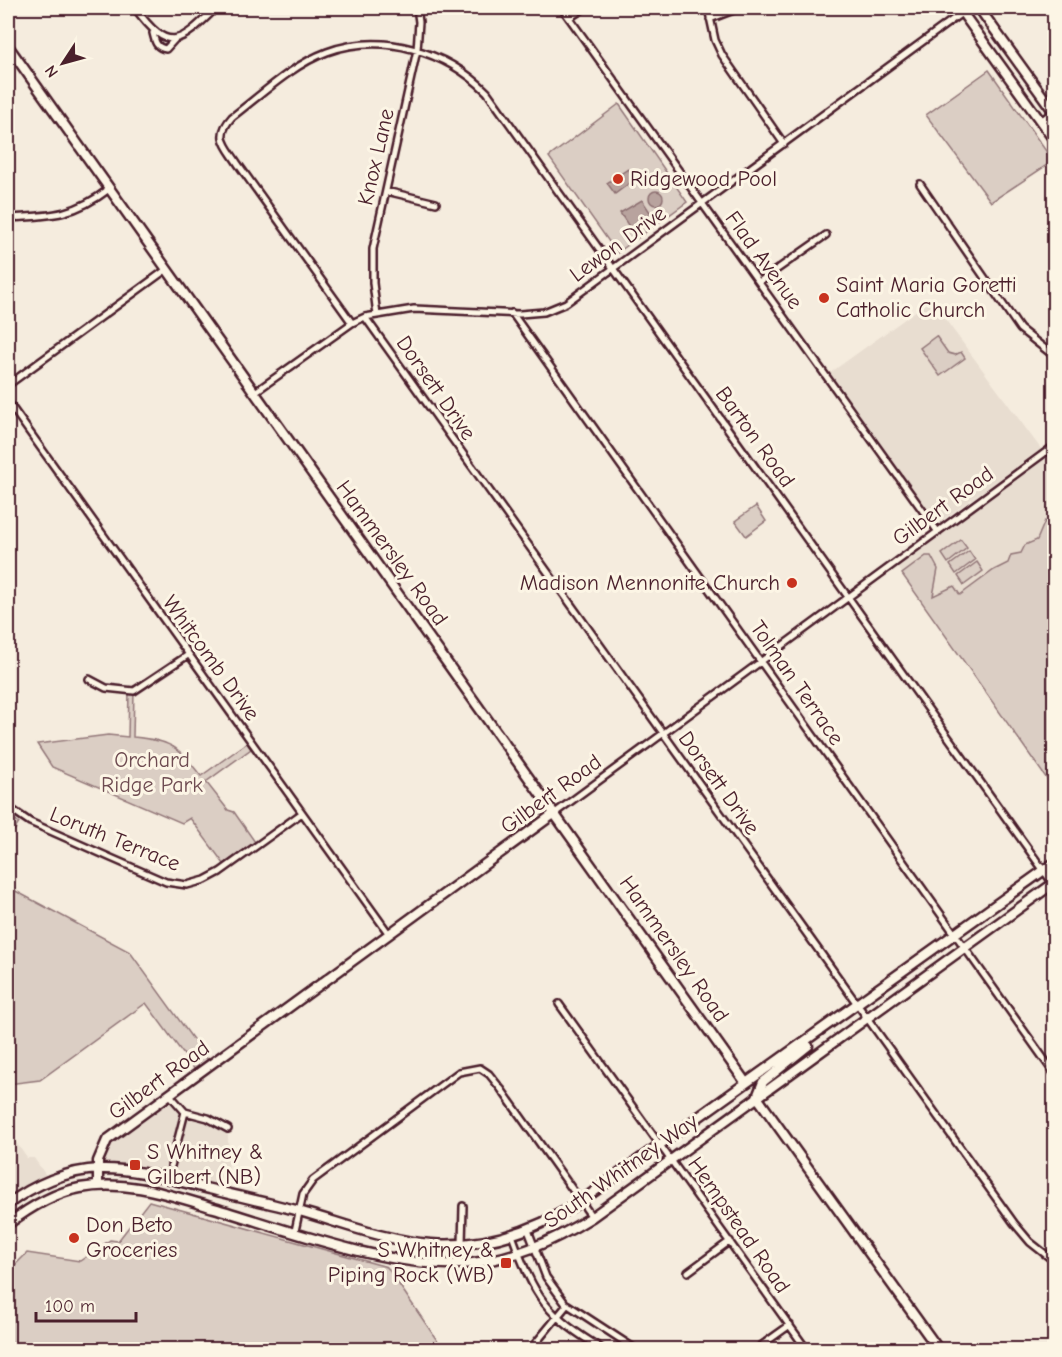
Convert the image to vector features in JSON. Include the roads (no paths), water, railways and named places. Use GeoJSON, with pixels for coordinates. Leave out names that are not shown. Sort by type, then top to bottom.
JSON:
{"type":"FeatureCollection","features":[{"type":"Feature","properties":{"kind":"main road"},"geometry":{"type":"LineString","coordinates":[[979,8],[1054,111]]}},
{"type":"Feature","properties":{"kind":"main road"},"geometry":{"type":"LineString","coordinates":[[961,10],[1054,140]]}},
{"type":"Feature","properties":{"kind":"main road","name":"Hammersley Road"},"geometry":{"type":"LineString","coordinates":[[8,46],[746,1083]]}},
{"type":"Feature","properties":{"kind":"main road","name":"Gilbert Road"},"geometry":{"type":"LineString","coordinates":[[98,1186],[101,1150],[107,1140],[555,813]]}},
{"type":"Feature","properties":{"kind":"main road","name":"South Whitney Way"},"geometry":{"type":"LineString","coordinates":[[8,1204],[37,1185],[98,1169],[140,1172],[402,1239],[430,1244],[462,1244],[528,1230],[582,1201],[1054,863]]}},
{"type":"Feature","properties":{"kind":"main road","name":"South Whitney Way"},"geometry":{"type":"LineString","coordinates":[[8,1224],[39,1203],[59,1194],[98,1186],[137,1187],[408,1261],[464,1264],[535,1248],[554,1240],[592,1217],[1054,885]]}},
{"type":"Feature","properties":{"kind":"main road"},"geometry":{"type":"LineString","coordinates":[[824,1028],[808,1047],[760,1085],[757,1097],[939,1350]]}},
{"type":"Feature","properties":{"kind":"street"},"geometry":{"type":"LineString","coordinates":[[135,8],[153,33],[156,43],[166,49],[175,39],[185,35],[216,8]]}},
{"type":"Feature","properties":{"kind":"street","name":"Knox Lane"},"geometry":{"type":"LineString","coordinates":[[377,315],[373,283],[373,249],[417,50],[419,22],[417,8]]}},
{"type":"Feature","properties":{"kind":"street","name":"Flad Avenue"},"geometry":{"type":"LineString","coordinates":[[562,8],[938,532]]}},
{"type":"Feature","properties":{"kind":"street"},"geometry":{"type":"LineString","coordinates":[[570,18],[585,8]]}},
{"type":"Feature","properties":{"kind":"street"},"geometry":{"type":"LineString","coordinates":[[708,8],[722,55],[784,144]]}},
{"type":"Feature","properties":{"kind":"street"},"geometry":{"type":"LineString","coordinates":[[710,19],[739,8]]}},
{"type":"Feature","properties":{"kind":"street","name":"Lewon Drive"},"geometry":{"type":"LineString","coordinates":[[255,392],[352,323],[365,317],[414,309],[512,314],[544,312],[566,303],[784,144],[961,10]]}},
{"type":"Feature","properties":{"kind":"street"},"geometry":{"type":"LineString","coordinates":[[153,33],[175,39]]}},
{"type":"Feature","properties":{"kind":"street","name":"Barton Road"},"geometry":{"type":"LineString","coordinates":[[352,323],[238,164],[222,138],[222,133],[223,127],[232,117],[302,65],[325,52],[347,46],[393,44],[417,50],[453,64],[488,92],[1054,885]]}},
{"type":"Feature","properties":{"kind":"street"},"geometry":{"type":"LineString","coordinates":[[1041,121],[1054,111]]}},
{"type":"Feature","properties":{"kind":"street"},"geometry":{"type":"LineString","coordinates":[[920,184],[1020,329],[1054,356]]}},
{"type":"Feature","properties":{"kind":"street"},"geometry":{"type":"LineString","coordinates":[[8,218],[60,215],[80,208],[110,189]]}},
{"type":"Feature","properties":{"kind":"street"},"geometry":{"type":"LineString","coordinates":[[386,191],[436,203]]}},
{"type":"Feature","properties":{"kind":"street"},"geometry":{"type":"LineString","coordinates":[[759,282],[826,235]]}},
{"type":"Feature","properties":{"kind":"street"},"geometry":{"type":"LineString","coordinates":[[8,385],[167,269]]}},
{"type":"Feature","properties":{"kind":"street","name":"Tolman Terrace"},"geometry":{"type":"LineString","coordinates":[[512,314],[1054,1072]]}},
{"type":"Feature","properties":{"kind":"street","name":"Dorsett Drive"},"geometry":{"type":"LineString","coordinates":[[365,317],[1014,1223],[1030,1242],[1054,1261]]}},
{"type":"Feature","properties":{"kind":"street","name":"Whitcomb Drive"},"geometry":{"type":"LineString","coordinates":[[8,402],[389,934]]}},
{"type":"Feature","properties":{"kind":"street","name":"Gilbert Road"},"geometry":{"type":"LineString","coordinates":[[555,813],[1054,446]]}},
{"type":"Feature","properties":{"kind":"street"},"geometry":{"type":"LineString","coordinates":[[89,679],[106,688],[134,691],[188,655]]}},
{"type":"Feature","properties":{"kind":"street","name":"Loruth Terrace"},"geometry":{"type":"LineString","coordinates":[[8,807],[30,822],[166,882],[187,885],[206,880],[220,872],[302,813]]}},
{"type":"Feature","properties":{"kind":"street"},"geometry":{"type":"LineString","coordinates":[[1044,870],[1054,874]]}},
{"type":"Feature","properties":{"kind":"street","name":"Hempstead Road"},"geometry":{"type":"LineString","coordinates":[[559,1004],[807,1350]]}},
{"type":"Feature","properties":{"kind":"street"},"geometry":{"type":"LineString","coordinates":[[295,1232],[303,1194],[313,1180],[459,1072],[480,1068],[501,1089],[592,1217]]}},
{"type":"Feature","properties":{"kind":"street"},"geometry":{"type":"LineString","coordinates":[[171,1095],[185,1112],[205,1117],[228,1129]]}},
{"type":"Feature","properties":{"kind":"street","name":"Gilbert Road"},"geometry":{"type":"LineString","coordinates":[[171,1166],[185,1112]]}},
{"type":"Feature","properties":{"kind":"street"},"geometry":{"type":"LineString","coordinates":[[462,1244],[463,1206]]}},
{"type":"Feature","properties":{"kind":"street"},"geometry":{"type":"LineString","coordinates":[[528,1230],[546,1277],[567,1305],[637,1350]]}},
{"type":"Feature","properties":{"kind":"street"},"geometry":{"type":"LineString","coordinates":[[512,1235],[529,1280],[557,1318],[604,1350]]}},
{"type":"Feature","properties":{"kind":"street"},"geometry":{"type":"LineString","coordinates":[[688,1272],[730,1241]]}},
{"type":"Feature","properties":{"kind":"street"},"geometry":{"type":"LineString","coordinates":[[530,1350],[567,1305]]}},
{"type":"Feature","properties":{"kind":"street"},"geometry":{"type":"LineString","coordinates":[[755,1350],[790,1324]]}},
{"type":"Feature","properties":{"kind":"place","name":"Ridgewood Pool"},"geometry":{"type":"Point","coordinates":[618,179]}},
{"type":"Feature","properties":{"kind":"place","name":"Saint Maria Goretti Catholic Church"},"geometry":{"type":"Point","coordinates":[824,298]}},
{"type":"Feature","properties":{"kind":"place","name":"Madison Mennonite Church"},"geometry":{"type":"Point","coordinates":[792,583]}},
{"type":"Feature","properties":{"kind":"place","name":"S Whitney & Gilbert (NB)"},"geometry":{"type":"Point","coordinates":[135,1165]}},
{"type":"Feature","properties":{"kind":"place","name":"Don Beto Groceries"},"geometry":{"type":"Point","coordinates":[74,1238]}},
{"type":"Feature","properties":{"kind":"place","name":"S Whitney & Piping Rock (WB)"},"geometry":{"type":"Point","coordinates":[506,1263]}},
{"type":"Feature","properties":{"kind":"park label","name":"Orchard Ridge Park"},"geometry":{"type":"Point","coordinates":[152,772]}}]}
